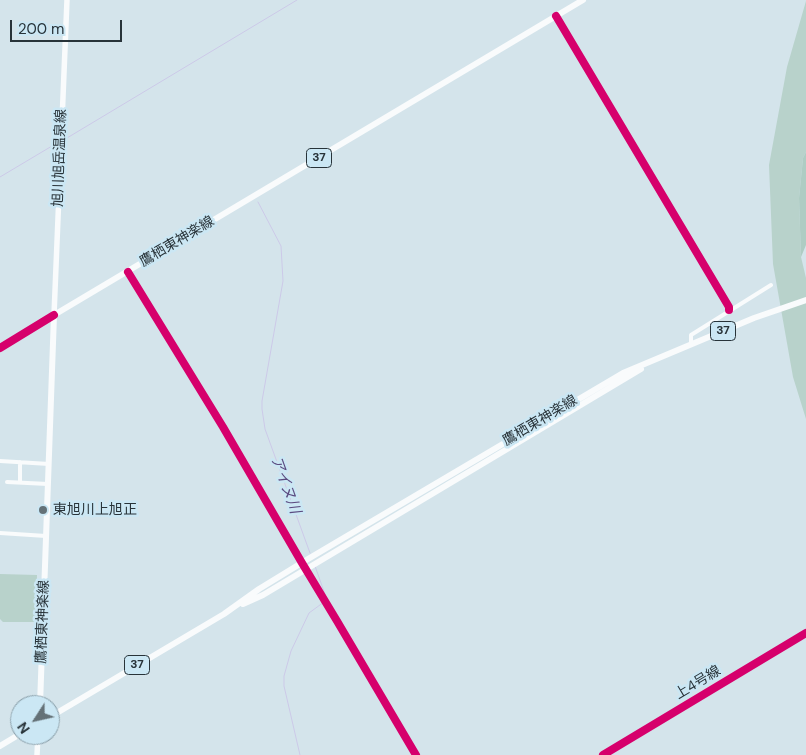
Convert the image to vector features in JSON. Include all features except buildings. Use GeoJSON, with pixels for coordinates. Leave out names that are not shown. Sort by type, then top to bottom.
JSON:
{"type":"FeatureCollection","features":[{"type":"Feature","properties":{"kind":"main road","name":"鷹栖東神楽線"},"geometry":{"type":"LineString","coordinates":[[40,695],[54,315],[584,0]]}},
{"type":"Feature","properties":{"kind":"main road","name":"鷹栖東神楽線"},"geometry":{"type":"LineString","coordinates":[[60,711],[224,614],[262,595],[316,558],[654,361],[746,321],[806,300]]}},
{"type":"Feature","properties":{"kind":"street","name":"旭川旭岳温泉線"},"geometry":{"type":"LineString","coordinates":[[54,315],[67,0]]}},
{"type":"Feature","properties":{"kind":"street"},"geometry":{"type":"LineString","coordinates":[[556,16],[729,307],[729,310]]}},
{"type":"Feature","properties":{"kind":"street"},"geometry":{"type":"LineString","coordinates":[[128,272],[307,564],[324,602],[416,755]]}},
{"type":"Feature","properties":{"kind":"street"},"geometry":{"type":"LineString","coordinates":[[691,345],[691,335],[771,285]]}},
{"type":"Feature","properties":{"kind":"street"},"geometry":{"type":"LineString","coordinates":[[0,348],[54,315]]}},
{"type":"Feature","properties":{"kind":"street"},"geometry":{"type":"LineString","coordinates":[[0,461],[49,464]]}},
{"type":"Feature","properties":{"kind":"street"},"geometry":{"type":"LineString","coordinates":[[20,462],[20,482]]}},
{"type":"Feature","properties":{"kind":"street"},"geometry":{"type":"LineString","coordinates":[[7,482],[48,484]]}},
{"type":"Feature","properties":{"kind":"street"},"geometry":{"type":"LineString","coordinates":[[0,533],[46,536]]}},
{"type":"Feature","properties":{"kind":"street","name":"上4号線"},"geometry":{"type":"LineString","coordinates":[[603,755],[806,633]]}},
{"type":"Feature","properties":{"kind":"green space"},"geometry":{"type":"Polygon","coordinates":[[[806,1],[806,152],[803,158],[799,198],[801,257],[806,278],[806,419],[793,377],[773,264],[769,165],[787,67],[806,1]]]}},
{"type":"Feature","properties":{"kind":"green space"},"geometry":{"type":"Polygon","coordinates":[[[806,152],[806,245],[801,257],[799,198],[803,158],[806,152]]]}},
{"type":"Feature","properties":{"kind":"green space"},"geometry":{"type":"Polygon","coordinates":[[[0,574],[37,575],[36,622],[3,622],[0,619],[0,574]]]}},
{"type":"Feature","properties":{"kind":"waterway"},"geometry":{"type":"LineString","coordinates":[[67,138],[297,0]]}},
{"type":"Feature","properties":{"kind":"waterway"},"geometry":{"type":"LineString","coordinates":[[0,177],[57,143]]}},
{"type":"Feature","properties":{"kind":"waterway","name":"アイヌ川"},"geometry":{"type":"LineString","coordinates":[[258,202],[281,246],[283,281],[262,409],[265,429],[310,553]]}},
{"type":"Feature","properties":{"kind":"waterway","name":"アイヌ川"},"geometry":{"type":"LineString","coordinates":[[315,566],[327,600]]}},
{"type":"Feature","properties":{"kind":"waterway","name":"アイヌ川"},"geometry":{"type":"LineString","coordinates":[[300,755],[284,686],[284,676],[291,651],[309,613],[324,602]]}},
{"type":"Feature","properties":{"kind":"cycle path"},"geometry":{"type":"LineString","coordinates":[[556,16],[729,307],[729,310]]}},
{"type":"Feature","properties":{"kind":"cycle path"},"geometry":{"type":"LineString","coordinates":[[128,272],[223,427],[416,755]]}},
{"type":"Feature","properties":{"kind":"cycle path"},"geometry":{"type":"LineString","coordinates":[[0,348],[54,315]]}},
{"type":"Feature","properties":{"kind":"cycle path"},"geometry":{"type":"LineString","coordinates":[[603,755],[806,633]]}},
{"type":"Feature","properties":{"kind":"place","name":"東旭川上旭正"},"geometry":{"type":"Point","coordinates":[43,510]}}]}
